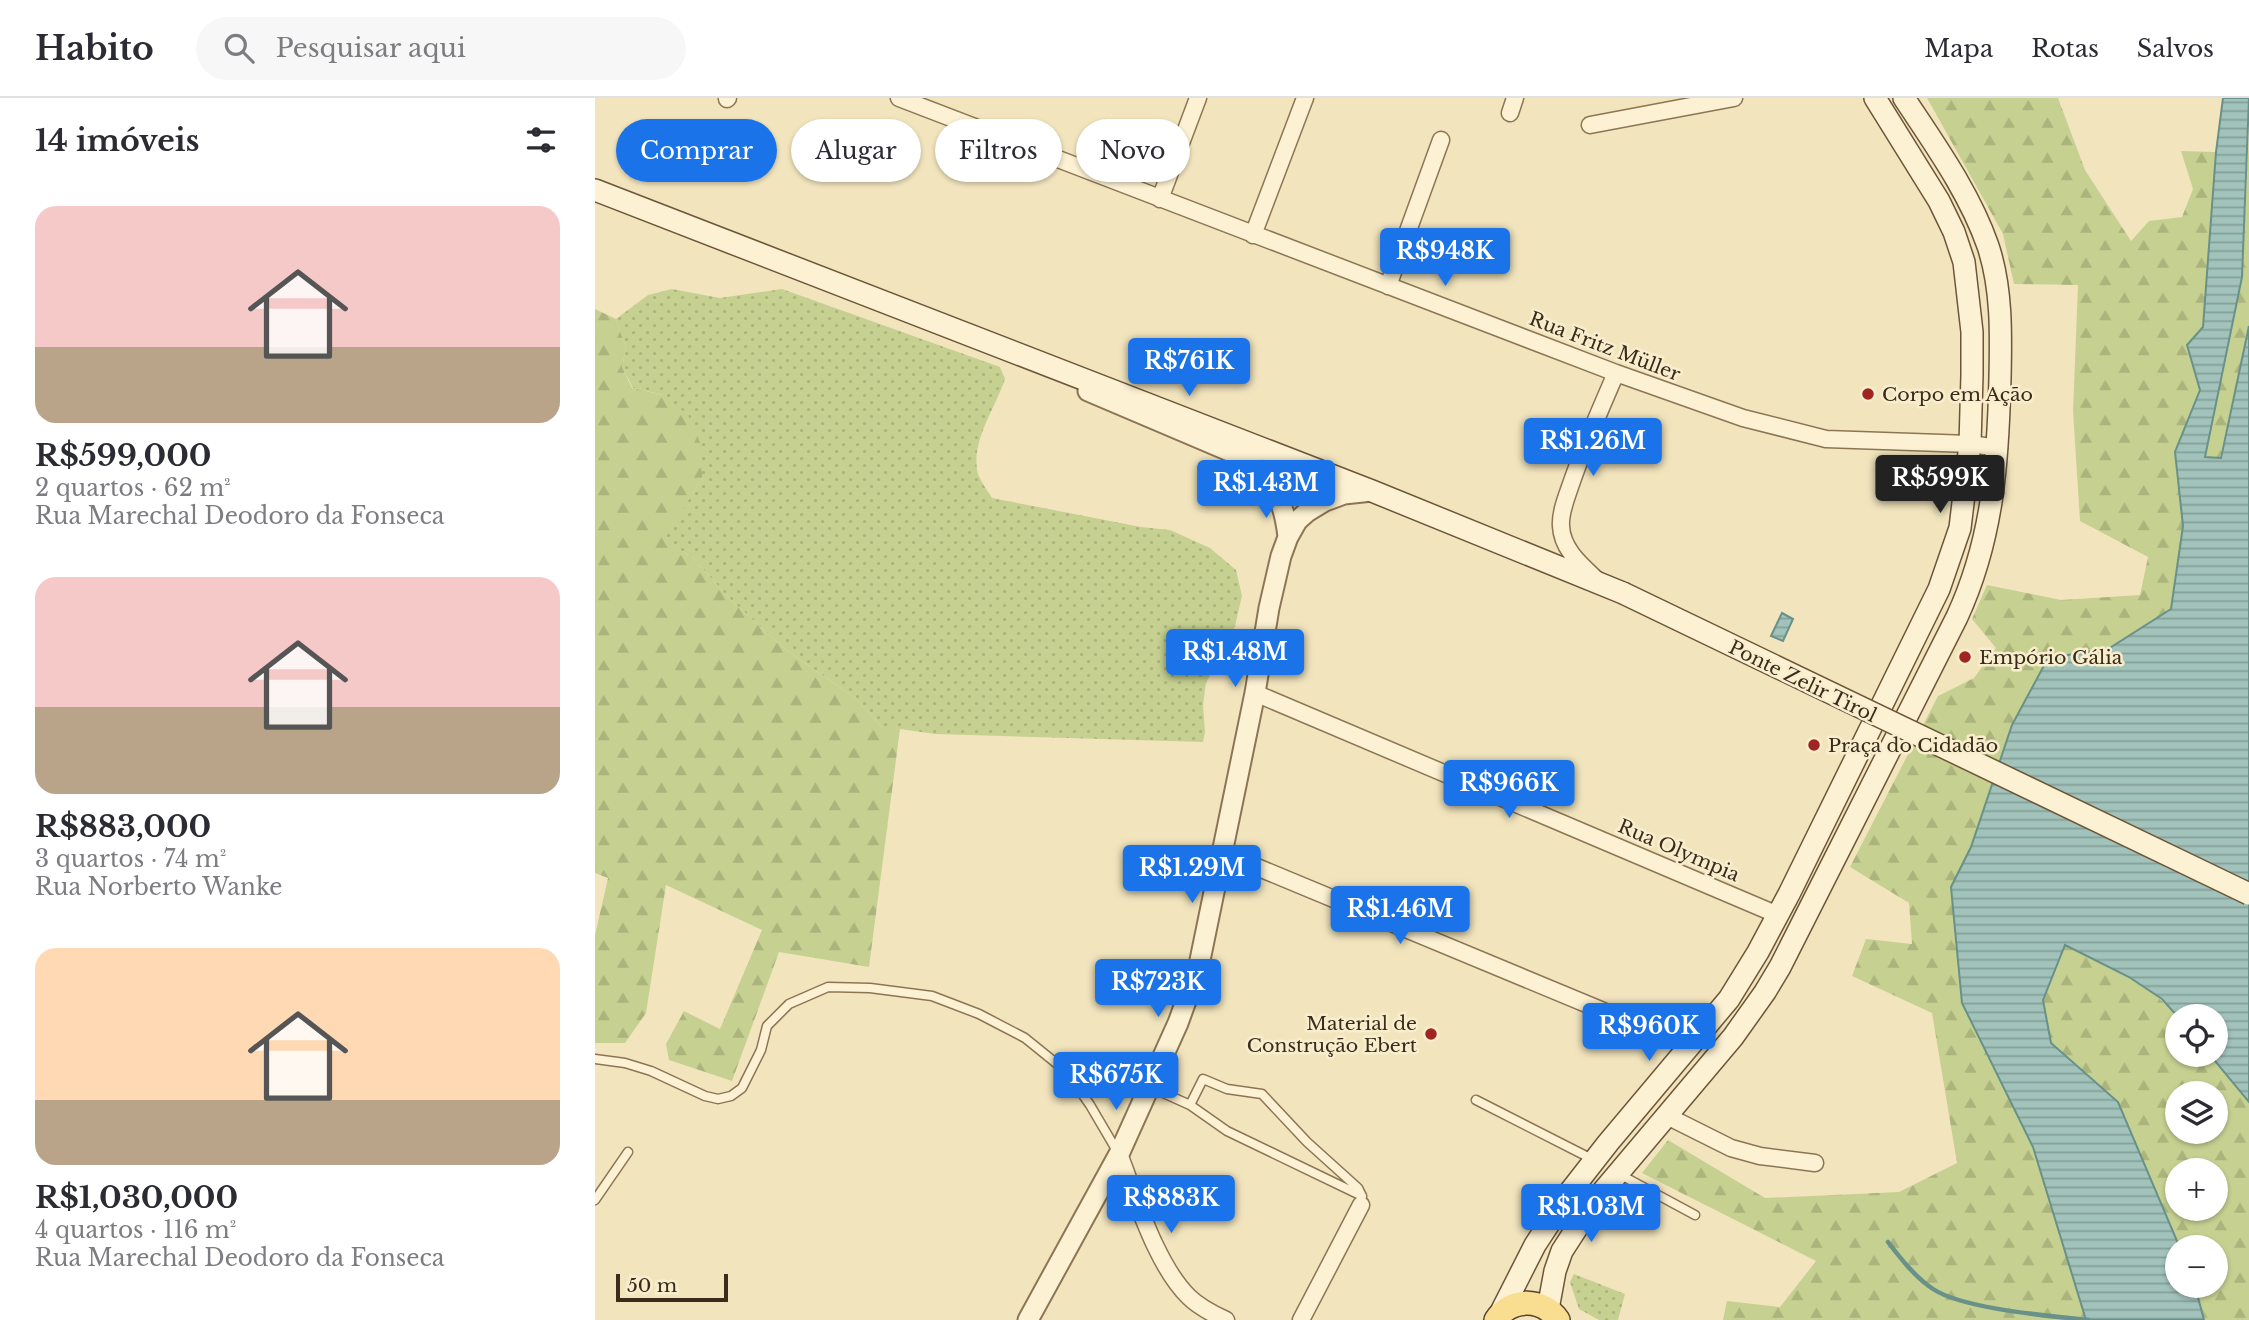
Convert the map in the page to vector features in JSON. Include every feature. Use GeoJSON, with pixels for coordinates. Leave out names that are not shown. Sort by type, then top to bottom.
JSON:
{"type":"FeatureCollection","features":[{"type":"Feature","properties":{"kind":"main road"},"geometry":{"type":"LineString","coordinates":[[1498,1317],[1535,1245],[1594,1160],[1690,1047],[1742,978],[1778,915],[1939,589],[1960,528],[1970,444],[1972,332],[1964,262],[1954,232],[1939,201],[1875,98]]}},
{"type":"Feature","properties":{"kind":"main road"},"geometry":{"type":"LineString","coordinates":[[1556,1317],[1555,1271],[1562,1251],[1593,1203],[1747,1019],[1780,967],[1957,617],[1971,587],[1986,536],[1999,448],[1998,287],[1988,247],[1971,205],[1904,98]]}},
{"type":"Feature","properties":{"kind":"main road","name":"Ponte Zelir Tirol"},"geometry":{"type":"LineString","coordinates":[[595,190],[1372,491],[1600,583],[2249,894]]}},
{"type":"Feature","properties":{"kind":"main road"},"geometry":{"type":"LineString","coordinates":[[1960,528],[1986,536]]}},
{"type":"Feature","properties":{"kind":"main road"},"geometry":{"type":"LineString","coordinates":[[1594,1160],[1617,1173]]}},
{"type":"Feature","properties":{"kind":"main road"},"geometry":{"type":"LineString","coordinates":[[1498,1317],[1511,1306],[1523,1302],[1536,1303],[1556,1317]]}},
{"type":"Feature","properties":{"kind":"street","name":"Rua Fritz Müller"},"geometry":{"type":"LineString","coordinates":[[899,98],[1616,373],[1743,418],[1826,439],[1970,444],[1999,448]]}},
{"type":"Feature","properties":{"kind":"street"},"geometry":{"type":"LineString","coordinates":[[1160,199],[1198,98]]}},
{"type":"Feature","properties":{"kind":"street"},"geometry":{"type":"LineString","coordinates":[[1253,235],[1305,98]]}},
{"type":"Feature","properties":{"kind":"street"},"geometry":{"type":"LineString","coordinates":[[1590,125],[1734,98]]}},
{"type":"Feature","properties":{"kind":"street"},"geometry":{"type":"LineString","coordinates":[[1388,286],[1441,140]]}},
{"type":"Feature","properties":{"kind":"street"},"geometry":{"type":"LineString","coordinates":[[990,344],[1073,385],[1248,459],[1262,471],[1279,495],[1284,508],[1288,537]]}},
{"type":"Feature","properties":{"kind":"street"},"geometry":{"type":"LineString","coordinates":[[1600,583],[1574,558],[1565,544],[1561,525],[1584,447],[1616,373]]}},
{"type":"Feature","properties":{"kind":"street"},"geometry":{"type":"LineString","coordinates":[[1028,1320],[1119,1154],[1150,1087],[1199,965],[1255,693],[1269,608],[1288,537],[1297,521],[1318,505],[1344,494],[1372,491]]}},
{"type":"Feature","properties":{"kind":"street"},"geometry":{"type":"LineString","coordinates":[[1627,597],[1876,718]]}},
{"type":"Feature","properties":{"kind":"street","name":"Rua Olympia"},"geometry":{"type":"LineString","coordinates":[[1255,693],[1778,915]]}},
{"type":"Feature","properties":{"kind":"street"},"geometry":{"type":"LineString","coordinates":[[1223,853],[1690,1047]]}},
{"type":"Feature","properties":{"kind":"street"},"geometry":{"type":"LineString","coordinates":[[1667,1116],[1731,1148],[1760,1156],[1815,1163]]}},
{"type":"Feature","properties":{"kind":"street"},"geometry":{"type":"LineString","coordinates":[[1119,1154],[1156,1246],[1176,1280],[1201,1307],[1227,1320]]}},
{"type":"Feature","properties":{"kind":"street"},"geometry":{"type":"LineString","coordinates":[[1301,1320],[1362,1201]]}},
{"type":"Feature","properties":{"kind":"lane"},"geometry":{"type":"LineString","coordinates":[[595,1059],[625,1063],[650,1071],[705,1096],[719,1099],[731,1096],[742,1088],[761,1050],[767,1027],[789,1004],[828,987],[870,988],[932,996],[979,1014],[1025,1038],[1066,1072],[1090,1105],[1119,1154]]}},
{"type":"Feature","properties":{"kind":"lane"},"geometry":{"type":"LineString","coordinates":[[1190,1105],[1203,1079],[1227,1089],[1262,1094],[1307,1142],[1358,1188],[1362,1201]]}},
{"type":"Feature","properties":{"kind":"lane"},"geometry":{"type":"LineString","coordinates":[[1150,1087],[1190,1105],[1227,1131],[1362,1201]]}},
{"type":"Feature","properties":{"kind":"lane"},"geometry":{"type":"LineString","coordinates":[[1476,1100],[1594,1160]]}},
{"type":"Feature","properties":{"kind":"lane"},"geometry":{"type":"LineString","coordinates":[[595,1200],[628,1152]]}},
{"type":"Feature","properties":{"kind":"lane"},"geometry":{"type":"LineString","coordinates":[[1617,1173],[1695,1214]]}},
{"type":"Feature","properties":{"kind":"path"},"geometry":{"type":"LineString","coordinates":[[1290,479],[1318,505]]}},
{"type":"Feature","properties":{"kind":"green space"},"geometry":{"type":"Polygon","coordinates":[[[1927,98],[2058,98],[2085,170],[2131,241],[2149,221],[2182,217],[2193,189],[2181,151],[2216,152],[2203,327],[2187,345],[2200,389],[2175,452],[2183,526],[2171,610],[2108,649],[2048,659],[2012,725],[1971,847],[1951,887],[1962,1003],[2033,1147],[2086,1320],[1723,1320],[1727,1301],[1780,1307],[1816,1261],[1642,1173],[1668,1140],[1765,1198],[1899,1192],[1957,1163],[1932,1013],[1852,976],[1866,939],[1912,944],[1909,903],[1850,867],[1938,696],[1974,678],[1996,648],[1972,619],[1987,585],[2061,600],[2140,595],[2148,557],[2080,521],[2073,411],[2078,285],[2014,284],[2003,234],[1927,98]]]}},
{"type":"Feature","properties":{"kind":"green space"},"geometry":{"type":"Polygon","coordinates":[[[2249,136],[2249,326],[2220,458],[2205,457],[2242,277],[2249,136]]]}},
{"type":"Feature","properties":{"kind":"green space"},"geometry":{"type":"Polygon","coordinates":[[[672,289],[720,298],[782,289],[1000,367],[1005,379],[980,438],[976,462],[979,477],[992,498],[1141,527],[1170,530],[1210,548],[1236,570],[1242,596],[1235,626],[1206,683],[1203,742],[935,734],[884,729],[854,697],[786,650],[729,598],[692,557],[662,540],[702,479],[664,395],[633,388],[622,367],[626,348],[616,319],[648,295],[672,289]]]}},
{"type":"Feature","properties":{"kind":"green space"},"geometry":{"type":"Polygon","coordinates":[[[595,309],[616,319],[626,348],[622,367],[632,388],[664,395],[688,415],[702,447],[702,479],[663,540],[692,557],[729,598],[786,650],[854,697],[884,729],[900,729],[869,967],[779,952],[732,1081],[669,1060],[666,1044],[684,1011],[720,1029],[762,930],[666,885],[646,1013],[625,1043],[595,1043],[595,935],[608,878],[595,873],[595,309]]]}},
{"type":"Feature","properties":{"kind":"green space"},"geometry":{"type":"Polygon","coordinates":[[[2065,944],[2140,984],[2165,1004],[2165,1067],[2220,1067],[2249,1102],[2249,1320],[2204,1320],[2198,1298],[2228,1298],[2228,1235],[2174,1235],[2169,1221],[2228,1221],[2228,1158],[2165,1158],[2165,1213],[2118,1102],[2051,1043],[2043,1000],[2065,944]]]}},
{"type":"Feature","properties":{"kind":"green space"},"geometry":{"type":"Polygon","coordinates":[[[1574,1274],[1625,1294],[1618,1320],[1599,1320],[1579,1309],[1570,1282],[1574,1274]]]}},
{"type":"Feature","properties":{"kind":"water"},"geometry":{"type":"Polygon","coordinates":[[[2223,98],[2249,98],[2242,277],[2205,457],[2221,458],[2249,326],[2249,1102],[2220,1067],[2228,1067],[2228,1004],[2166,1004],[2129,977],[2065,945],[2043,1000],[2051,1043],[2118,1102],[2165,1213],[2165,1221],[2169,1221],[2174,1235],[2165,1235],[2165,1298],[2198,1298],[2204,1320],[2086,1320],[2033,1147],[1962,1003],[1951,887],[1971,847],[2012,725],[2048,658],[2108,649],[2171,609],[2183,526],[2175,452],[2200,390],[2187,345],[2203,327],[2216,152],[2223,98]]]}},
{"type":"Feature","properties":{"kind":"water"},"geometry":{"type":"Polygon","coordinates":[[[1782,613],[1793,619],[1783,641],[1771,636],[1782,613]]]}},
{"type":"Feature","properties":{"kind":"waterway"},"geometry":{"type":"LineString","coordinates":[[1888,1242],[1920,1279],[1947,1296],[1985,1307],[2088,1320]]}},
{"type":"Feature","properties":{"kind":"place","name":"Corpo em Ação"},"geometry":{"type":"Point","coordinates":[1868,394]}},
{"type":"Feature","properties":{"kind":"place","name":"Empório Gália"},"geometry":{"type":"Point","coordinates":[1965,657]}},
{"type":"Feature","properties":{"kind":"place","name":"Praça do Cidadão"},"geometry":{"type":"Point","coordinates":[1814,745]}},
{"type":"Feature","properties":{"kind":"place","name":"Material de Construção Ebert"},"geometry":{"type":"Point","coordinates":[1431,1034]}}]}
